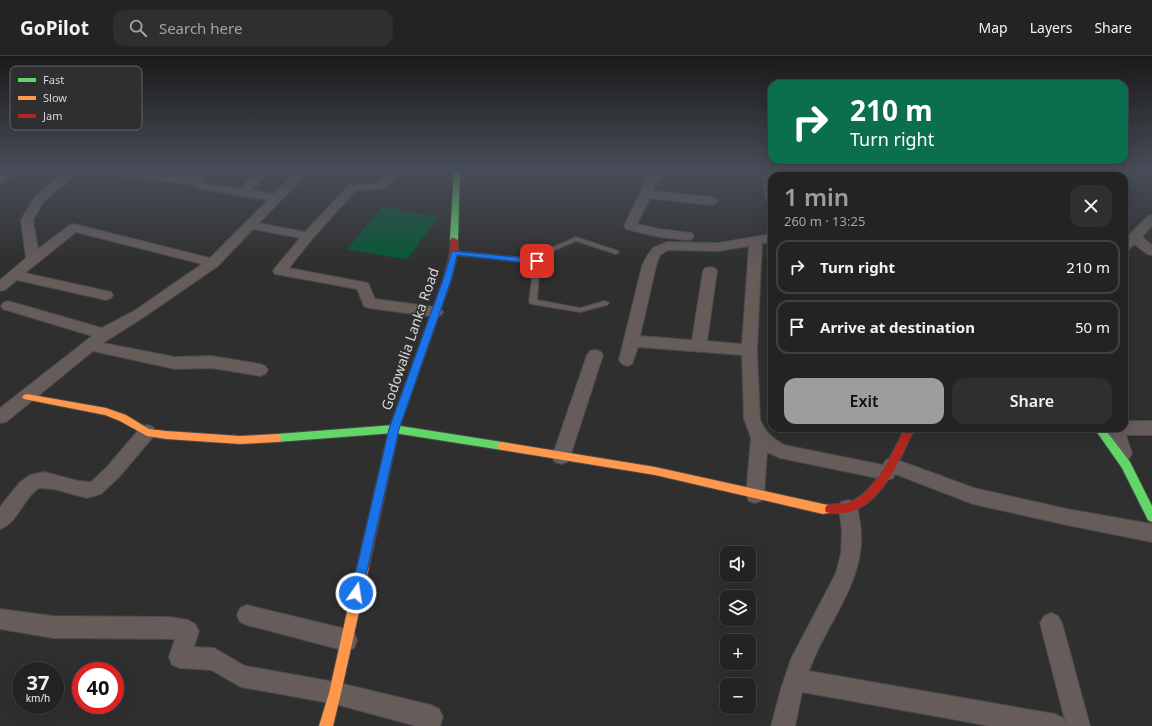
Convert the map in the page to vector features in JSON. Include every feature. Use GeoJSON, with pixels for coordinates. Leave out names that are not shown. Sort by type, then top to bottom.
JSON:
{"type":"FeatureCollection","features":[{"type":"Feature","properties":{"kind":"street"},"geometry":{"type":"LineString","coordinates":[[33,259],[27,220],[38,201]]}},
{"type":"Feature","properties":{"kind":"street"},"geometry":{"type":"LineString","coordinates":[[0,417],[27,397],[104,334],[139,314],[213,263],[273,201]]}},
{"type":"Feature","properties":{"kind":"street"},"geometry":{"type":"LineString","coordinates":[[340,201],[308,236],[280,271],[364,286],[369,304],[436,312]]}},
{"type":"Feature","properties":{"kind":"street","name":"Godowalia Lanka Road"},"geometry":{"type":"LineString","coordinates":[[326,726],[335,693],[394,429],[436,312],[454,253],[456,201]]}},
{"type":"Feature","properties":{"kind":"street"},"geometry":{"type":"LineString","coordinates":[[642,201],[630,226],[668,235],[729,237]]}},
{"type":"Feature","properties":{"kind":"street"},"geometry":{"type":"LineString","coordinates":[[1152,219],[1129,242],[1152,252]]}},
{"type":"Feature","properties":{"kind":"street"},"geometry":{"type":"LineString","coordinates":[[249,225],[308,236]]}},
{"type":"Feature","properties":{"kind":"street"},"geometry":{"type":"LineString","coordinates":[[0,287],[14,274],[74,228],[213,263]]}},
{"type":"Feature","properties":{"kind":"street"},"geometry":{"type":"LineString","coordinates":[[627,360],[649,266],[655,252],[660,248],[668,246],[718,246],[768,239]]}},
{"type":"Feature","properties":{"kind":"street"},"geometry":{"type":"LineString","coordinates":[[756,241],[749,350],[752,419],[757,433],[767,443],[780,451],[889,469],[973,496],[1067,517],[1152,533]]}},
{"type":"Feature","properties":{"kind":"street"},"geometry":{"type":"LineString","coordinates":[[699,346],[710,270]]}},
{"type":"Feature","properties":{"kind":"street"},"geometry":{"type":"LineString","coordinates":[[14,274],[106,295]]}},
{"type":"Feature","properties":{"kind":"street"},"geometry":{"type":"LineString","coordinates":[[8,306],[104,334]]}},
{"type":"Feature","properties":{"kind":"street"},"geometry":{"type":"LineString","coordinates":[[632,341],[749,350]]}},
{"type":"Feature","properties":{"kind":"street"},"geometry":{"type":"LineString","coordinates":[[89,345],[175,363],[212,362],[260,370]]}},
{"type":"Feature","properties":{"kind":"street"},"geometry":{"type":"LineString","coordinates":[[561,457],[594,355]]}},
{"type":"Feature","properties":{"kind":"street"},"geometry":{"type":"LineString","coordinates":[[27,397],[106,412],[122,418],[147,432],[166,435],[254,440],[315,434],[394,429],[655,471],[823,510],[848,508],[866,499],[889,469],[908,432]]}},
{"type":"Feature","properties":{"kind":"street"},"geometry":{"type":"LineString","coordinates":[[1128,428],[1152,428]]}},
{"type":"Feature","properties":{"kind":"street"},"geometry":{"type":"LineString","coordinates":[[0,521],[29,485],[37,480],[47,480],[83,490],[95,489],[147,432]]}},
{"type":"Feature","properties":{"kind":"street"},"geometry":{"type":"LineString","coordinates":[[1102,432],[1126,465],[1152,517]]}},
{"type":"Feature","properties":{"kind":"street"},"geometry":{"type":"LineString","coordinates":[[1116,432],[1126,465]]}},
{"type":"Feature","properties":{"kind":"street"},"geometry":{"type":"LineString","coordinates":[[755,495],[760,436]]}},
{"type":"Feature","properties":{"kind":"street"},"geometry":{"type":"LineString","coordinates":[[783,726],[799,668],[811,641],[842,584],[853,543],[852,525],[848,508]]}},
{"type":"Feature","properties":{"kind":"street"},"geometry":{"type":"LineString","coordinates":[[247,615],[346,640]]}},
{"type":"Feature","properties":{"kind":"street"},"geometry":{"type":"LineString","coordinates":[[0,619],[53,627],[170,628],[188,631],[180,657],[214,659],[241,676],[335,693],[431,717],[428,726]]}},
{"type":"Feature","properties":{"kind":"street"},"geometry":{"type":"LineString","coordinates":[[1051,623],[1078,726]]}},
{"type":"Feature","properties":{"kind":"street"},"geometry":{"type":"LineString","coordinates":[[795,680],[1055,726]]}},
{"type":"Feature","properties":{"kind":"lane"},"geometry":{"type":"LineString","coordinates":[[605,303],[580,310],[533,302],[537,261],[546,252],[576,239],[616,252]]}},
{"type":"Feature","properties":{"kind":"lane"},"geometry":{"type":"LineString","coordinates":[[454,253],[537,261]]}},
{"type":"Feature","properties":{"kind":"green space"},"geometry":{"type":"Polygon","coordinates":[[[382,207],[438,217],[407,260],[347,249],[382,207]]]}},
{"type":"Feature","properties":{"kind":"traffic: fast"},"geometry":{"type":"LineString","coordinates":[[454,240],[456,201]]}},
{"type":"Feature","properties":{"kind":"traffic: fast"},"geometry":{"type":"LineString","coordinates":[[277,438],[394,429],[502,446]]}},
{"type":"Feature","properties":{"kind":"traffic: fast"},"geometry":{"type":"LineString","coordinates":[[1102,432],[1126,465],[1152,517]]}},
{"type":"Feature","properties":{"kind":"traffic: slow"},"geometry":{"type":"LineString","coordinates":[[27,397],[106,412],[123,418],[147,432],[166,435],[240,440],[277,438]]}},
{"type":"Feature","properties":{"kind":"traffic: slow"},"geometry":{"type":"LineString","coordinates":[[502,446],[655,471],[823,509],[830,509]]}},
{"type":"Feature","properties":{"kind":"traffic: slow"},"geometry":{"type":"LineString","coordinates":[[326,726],[335,693],[363,567]]}},
{"type":"Feature","properties":{"kind":"traffic: jam"},"geometry":{"type":"LineString","coordinates":[[363,567],[394,429],[447,280],[454,253],[454,240]]}},
{"type":"Feature","properties":{"kind":"traffic: jam"},"geometry":{"type":"LineString","coordinates":[[830,509],[848,508],[866,499],[887,473],[908,432]]}},
{"type":"Feature","properties":{"kind":"route"},"geometry":{"type":"LineString","coordinates":[[356,593],[394,429],[447,280],[454,253],[537,261]]}}]}
